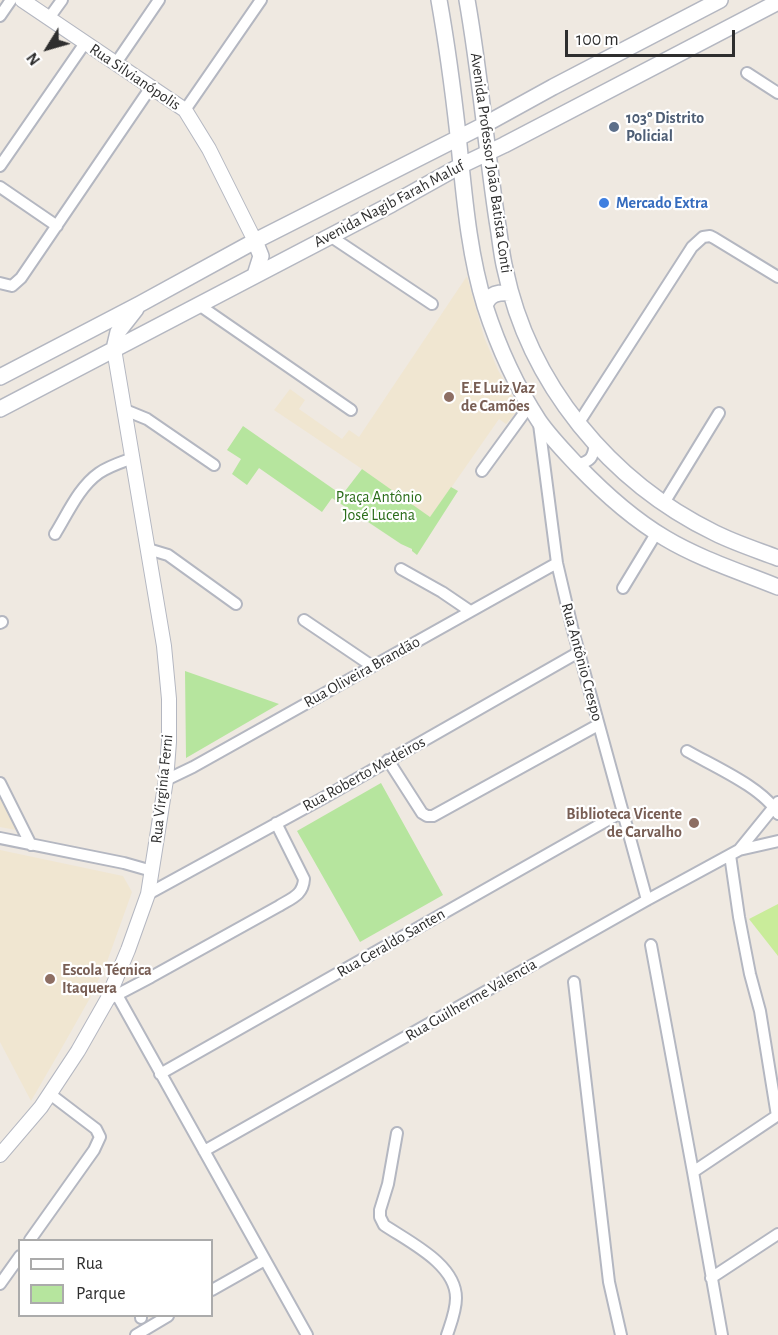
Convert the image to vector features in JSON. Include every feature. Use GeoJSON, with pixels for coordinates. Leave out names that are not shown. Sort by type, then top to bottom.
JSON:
{"type":"FeatureCollection","features":[{"type":"Feature","properties":{"kind":"main road","name":"Avenida Professor João Batista Conti"},"geometry":{"type":"LineString","coordinates":[[439,0],[450,63],[469,233],[478,279],[485,306],[512,373],[530,405],[559,447],[619,505],[666,538],[701,556],[778,588]]}},
{"type":"Feature","properties":{"kind":"main road","name":"Avenida Professor João Batista Conti"},"geometry":{"type":"LineString","coordinates":[[467,0],[505,270],[529,342],[548,379],[568,412],[595,444],[628,475],[664,503],[716,534],[778,558]]}},
{"type":"Feature","properties":{"kind":"main road","name":"Avenida Nagib Farah Maluf"},"geometry":{"type":"LineString","coordinates":[[0,377],[255,241],[484,125],[720,0]]}},
{"type":"Feature","properties":{"kind":"main road","name":"Avenida Nagib Farah Maluf"},"geometry":{"type":"LineString","coordinates":[[0,409],[460,166],[778,2]]}},
{"type":"Feature","properties":{"kind":"main road"},"geometry":{"type":"LineString","coordinates":[[255,241],[261,256],[255,275]]}},
{"type":"Feature","properties":{"kind":"main road"},"geometry":{"type":"LineString","coordinates":[[478,279],[486,284],[496,282],[505,270]]}},
{"type":"Feature","properties":{"kind":"main road"},"geometry":{"type":"LineString","coordinates":[[485,306],[490,296],[511,293]]}},
{"type":"Feature","properties":{"kind":"main road"},"geometry":{"type":"LineString","coordinates":[[114,349],[118,332],[140,304]]}},
{"type":"Feature","properties":{"kind":"street"},"geometry":{"type":"LineString","coordinates":[[0,16],[11,0]]}},
{"type":"Feature","properties":{"kind":"street","name":"Rua Silvianópolis"},"geometry":{"type":"LineString","coordinates":[[22,0],[185,110],[209,149],[255,241]]}},
{"type":"Feature","properties":{"kind":"street"},"geometry":{"type":"LineString","coordinates":[[49,18],[62,0]]}},
{"type":"Feature","properties":{"kind":"street"},"geometry":{"type":"LineString","coordinates":[[116,63],[159,0]]}},
{"type":"Feature","properties":{"kind":"street"},"geometry":{"type":"LineString","coordinates":[[185,110],[261,0]]}},
{"type":"Feature","properties":{"kind":"street"},"geometry":{"type":"LineString","coordinates":[[0,166],[85,43]]}},
{"type":"Feature","properties":{"kind":"street"},"geometry":{"type":"LineString","coordinates":[[747,73],[778,93]]}},
{"type":"Feature","properties":{"kind":"street"},"geometry":{"type":"LineString","coordinates":[[0,283],[12,286],[21,278],[152,87]]}},
{"type":"Feature","properties":{"kind":"street"},"geometry":{"type":"LineString","coordinates":[[0,187],[57,226]]}},
{"type":"Feature","properties":{"kind":"street"},"geometry":{"type":"LineString","coordinates":[[330,236],[432,304]]}},
{"type":"Feature","properties":{"kind":"street"},"geometry":{"type":"LineString","coordinates":[[578,424],[692,247],[702,237],[710,236],[778,277]]}},
{"type":"Feature","properties":{"kind":"street"},"geometry":{"type":"LineString","coordinates":[[199,305],[351,410]]}},
{"type":"Feature","properties":{"kind":"street","name":"Rua Virginía Ferni"},"geometry":{"type":"LineString","coordinates":[[0,1155],[41,1107],[112,997],[148,894],[166,780],[169,699],[164,646],[114,349]]}},
{"type":"Feature","properties":{"kind":"street"},"geometry":{"type":"LineString","coordinates":[[482,471],[530,405]]}},
{"type":"Feature","properties":{"kind":"street"},"geometry":{"type":"LineString","coordinates":[[125,410],[147,419],[214,465]]}},
{"type":"Feature","properties":{"kind":"street"},"geometry":{"type":"LineString","coordinates":[[664,503],[719,413]]}},
{"type":"Feature","properties":{"kind":"street","name":"Rua Antônio Crespo"},"geometry":{"type":"LineString","coordinates":[[539,420],[557,563],[646,900]]}},
{"type":"Feature","properties":{"kind":"street"},"geometry":{"type":"LineString","coordinates":[[577,465],[593,456],[595,444]]}},
{"type":"Feature","properties":{"kind":"street"},"geometry":{"type":"LineString","coordinates":[[55,534],[83,488],[92,479],[111,467],[133,458]]}},
{"type":"Feature","properties":{"kind":"street"},"geometry":{"type":"LineString","coordinates":[[623,588],[657,532]]}},
{"type":"Feature","properties":{"kind":"street"},"geometry":{"type":"LineString","coordinates":[[148,549],[168,555],[236,604]]}},
{"type":"Feature","properties":{"kind":"street","name":"Rua Oliveira Brandão"},"geometry":{"type":"LineString","coordinates":[[166,780],[557,563]]}},
{"type":"Feature","properties":{"kind":"street"},"geometry":{"type":"LineString","coordinates":[[401,569],[470,611]]}},
{"type":"Feature","properties":{"kind":"street"},"geometry":{"type":"LineString","coordinates":[[304,620],[372,666]]}},
{"type":"Feature","properties":{"kind":"street","name":"Rua Roberto Medeiros"},"geometry":{"type":"LineString","coordinates":[[148,894],[579,652]]}},
{"type":"Feature","properties":{"kind":"street"},"geometry":{"type":"LineString","coordinates":[[388,760],[422,813],[432,816],[598,725]]}},
{"type":"Feature","properties":{"kind":"street"},"geometry":{"type":"LineString","coordinates":[[687,751],[745,783],[777,808]]}},
{"type":"Feature","properties":{"kind":"street"},"geometry":{"type":"LineString","coordinates":[[0,783],[31,845]]}},
{"type":"Feature","properties":{"kind":"street","name":"Rua Guilherme Valencia"},"geometry":{"type":"LineString","coordinates":[[735,853],[777,808]]}},
{"type":"Feature","properties":{"kind":"street","name":"Rua Geraldo Santen"},"geometry":{"type":"LineString","coordinates":[[160,1074],[622,812]]}},
{"type":"Feature","properties":{"kind":"street"},"geometry":{"type":"LineString","coordinates":[[276,824],[304,879],[303,888],[297,895],[112,997],[160,1074],[307,1335]]}},
{"type":"Feature","properties":{"kind":"street"},"geometry":{"type":"LineString","coordinates":[[0,838],[124,863],[152,871]]}},
{"type":"Feature","properties":{"kind":"street","name":"Rua Guilherme Valencia"},"geometry":{"type":"LineString","coordinates":[[204,1151],[646,900],[735,853],[778,841]]}},
{"type":"Feature","properties":{"kind":"street"},"geometry":{"type":"LineString","coordinates":[[693,1172],[777,1115],[760,1011],[740,923],[735,853]]}},
{"type":"Feature","properties":{"kind":"street"},"geometry":{"type":"LineString","coordinates":[[651,945],[722,1335]]}},
{"type":"Feature","properties":{"kind":"street"},"geometry":{"type":"LineString","coordinates":[[574,982],[609,1282],[621,1335]]}},
{"type":"Feature","properties":{"kind":"street"},"geometry":{"type":"LineString","coordinates":[[31,1239],[94,1150],[100,1137],[96,1129],[50,1094]]}},
{"type":"Feature","properties":{"kind":"street"},"geometry":{"type":"LineString","coordinates":[[397,1133],[380,1217],[384,1224],[437,1261],[450,1276],[456,1298],[447,1335]]}},
{"type":"Feature","properties":{"kind":"street"},"geometry":{"type":"LineString","coordinates":[[711,1278],[778,1233]]}},
{"type":"Feature","properties":{"kind":"street"},"geometry":{"type":"LineString","coordinates":[[0,1284],[18,1259]]}},
{"type":"Feature","properties":{"kind":"street"},"geometry":{"type":"LineString","coordinates":[[213,1289],[265,1260]]}},
{"type":"Feature","properties":{"kind":"street"},"geometry":{"type":"LineString","coordinates":[[140,1324],[164,1317]]}},
{"type":"Feature","properties":{"kind":"shaded area","name":"E.E Luiz Vaz de Camões"},"geometry":{"type":"Polygon","coordinates":[[[467,276],[484,337],[498,370],[519,409],[506,424],[499,419],[430,518],[274,410],[290,389],[305,400],[299,409],[342,439],[349,430],[359,437],[467,276]]]}},
{"type":"Feature","properties":{"kind":"shaded area"},"geometry":{"type":"Polygon","coordinates":[[[0,797],[16,830],[0,827],[0,797]]]}},
{"type":"Feature","properties":{"kind":"shaded area","name":"Escola Técnica Itaquera"},"geometry":{"type":"Polygon","coordinates":[[[0,850],[123,876],[132,892],[108,959],[90,998],[31,1101],[0,1042],[0,850]]]}},
{"type":"Feature","properties":{"kind":"green space","name":"Praça Antônio José Lucena"},"geometry":{"type":"Polygon","coordinates":[[[243,426],[342,495],[362,469],[430,517],[451,487],[458,491],[417,555],[412,549],[332,498],[322,512],[259,468],[247,485],[232,474],[241,459],[227,450],[243,426]]]}},
{"type":"Feature","properties":{"kind":"green space"},"geometry":{"type":"Polygon","coordinates":[[[185,671],[279,704],[186,758],[185,671]]]}},
{"type":"Feature","properties":{"kind":"green space"},"geometry":{"type":"Polygon","coordinates":[[[381,783],[443,895],[360,942],[297,831],[381,783]]]}},
{"type":"Feature","properties":{"kind":"green space"},"geometry":{"type":"Polygon","coordinates":[[[778,904],[778,956],[749,919],[778,904]]]}},
{"type":"Feature","properties":{"kind":"place","name":"103º Distrito Policial"},"geometry":{"type":"Point","coordinates":[614,127]}},
{"type":"Feature","properties":{"kind":"place","name":"Mercado Extra"},"geometry":{"type":"Point","coordinates":[604,203]}},
{"type":"Feature","properties":{"kind":"place","name":"E.E Luiz Vaz de Camões"},"geometry":{"type":"Point","coordinates":[449,397]}},
{"type":"Feature","properties":{"kind":"place","name":"Biblioteca Vicente de Carvalho"},"geometry":{"type":"Point","coordinates":[694,823]}},
{"type":"Feature","properties":{"kind":"place","name":"Escola Técnica Itaquera"},"geometry":{"type":"Point","coordinates":[50,979]}}]}
